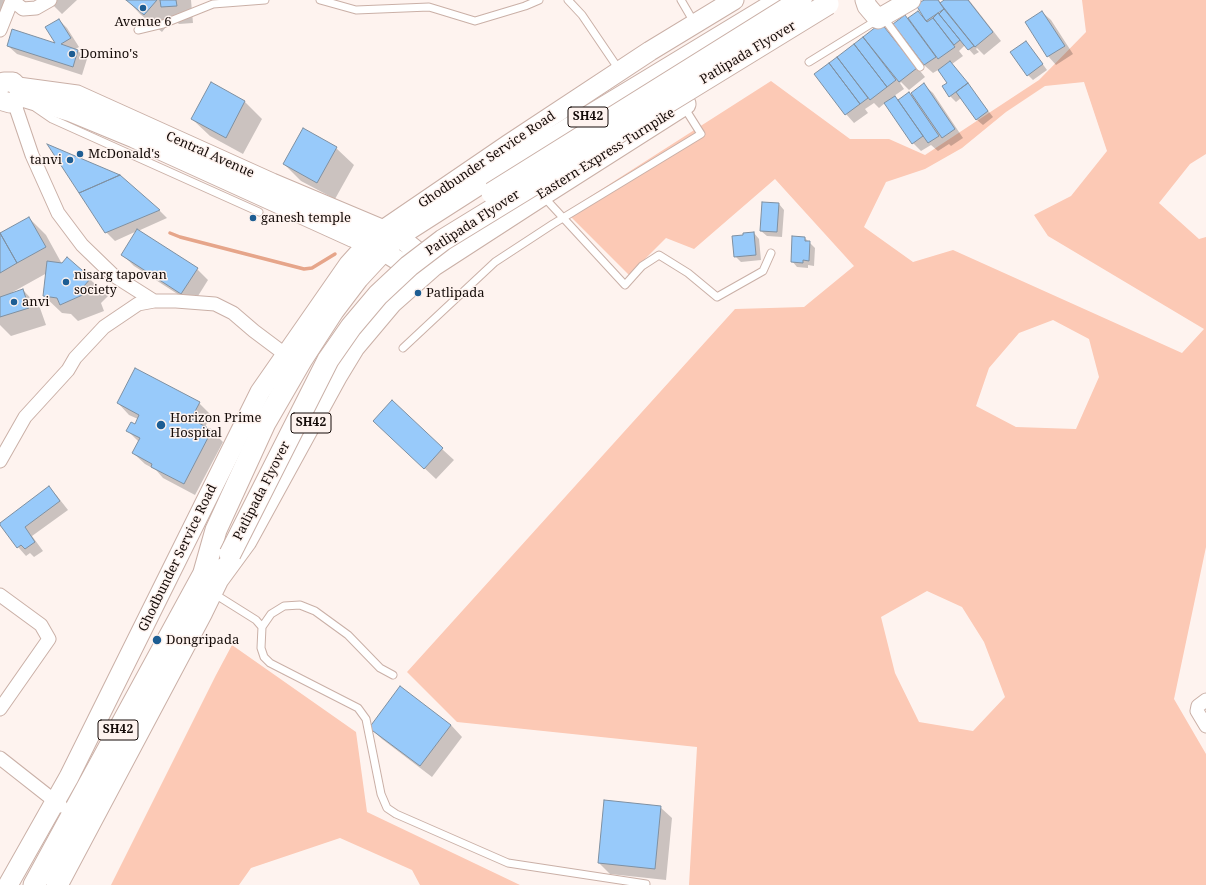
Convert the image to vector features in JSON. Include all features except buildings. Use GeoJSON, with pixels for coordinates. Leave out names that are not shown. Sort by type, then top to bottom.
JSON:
{"type":"FeatureCollection","features":[{"type":"Feature","properties":{"kind":"main road","name":"SH42"},"geometry":{"type":"LineString","coordinates":[[56,885],[210,584],[216,530],[265,423],[302,359],[333,311],[358,278],[375,247],[391,233],[512,163],[781,0]]}},
{"type":"Feature","properties":{"kind":"main road","name":"Patlipada Flyover"},"geometry":{"type":"LineString","coordinates":[[210,584],[316,354],[340,319],[368,286],[400,255],[435,228],[801,0]]}},
{"type":"Feature","properties":{"kind":"main road","name":"Patlipada Flyover"},"geometry":{"type":"LineString","coordinates":[[224,551],[328,360],[378,295],[409,266],[443,240],[834,1]]}},
{"type":"Feature","properties":{"kind":"main road","name":"Eastern Express Turnpike"},"geometry":{"type":"LineString","coordinates":[[210,584],[246,541],[337,375],[354,347],[392,303],[428,270],[542,194],[814,21],[834,1]]}},
{"type":"Feature","properties":{"kind":"main road","name":"SH42"},"geometry":{"type":"LineString","coordinates":[[34,885],[72,814],[210,584]]}},
{"type":"Feature","properties":{"kind":"street"},"geometry":{"type":"LineString","coordinates":[[0,30],[12,0],[23,9],[36,8],[50,0]]}},
{"type":"Feature","properties":{"kind":"street","name":"Ghodbunder Service Road"},"geometry":{"type":"LineString","coordinates":[[391,233],[509,144],[734,0]]}},
{"type":"Feature","properties":{"kind":"street"},"geometry":{"type":"LineString","coordinates":[[865,0],[872,13],[881,18],[911,0]]}},
{"type":"Feature","properties":{"kind":"street"},"geometry":{"type":"LineString","coordinates":[[6,92],[58,213],[82,246],[113,275],[154,301]]}},
{"type":"Feature","properties":{"kind":"street","name":"Central Avenue"},"geometry":{"type":"LineString","coordinates":[[6,92],[77,96],[272,183],[391,233],[428,270]]}},
{"type":"Feature","properties":{"kind":"street","name":"Central Avenue"},"geometry":{"type":"LineString","coordinates":[[6,92],[71,112],[134,138],[428,270]]}},
{"type":"Feature","properties":{"kind":"street","name":"Ghodbunder Service Road"},"geometry":{"type":"LineString","coordinates":[[8,885],[69,777],[260,392],[349,264],[375,247]]}},
{"type":"Feature","properties":{"kind":"street"},"geometry":{"type":"LineString","coordinates":[[0,462],[25,417],[68,370],[75,358],[104,327],[138,304],[154,301],[176,301],[215,304],[233,313],[286,355]]}},
{"type":"Feature","properties":{"kind":"street"},"geometry":{"type":"LineString","coordinates":[[0,594],[41,626],[49,639],[0,709]]}},
{"type":"Feature","properties":{"kind":"street"},"geometry":{"type":"LineString","coordinates":[[1206,700],[1198,706],[1197,711],[1206,726]]}},
{"type":"Feature","properties":{"kind":"street"},"geometry":{"type":"LineString","coordinates":[[0,758],[72,814]]}},
{"type":"Feature","properties":{"kind":"lane"},"geometry":{"type":"LineString","coordinates":[[138,30],[163,24],[213,4],[264,0]]}},
{"type":"Feature","properties":{"kind":"lane"},"geometry":{"type":"LineString","coordinates":[[320,0],[356,10],[429,7],[475,21],[525,6],[539,0]]}},
{"type":"Feature","properties":{"kind":"lane"},"geometry":{"type":"LineString","coordinates":[[568,0],[582,14],[621,71]]}},
{"type":"Feature","properties":{"kind":"lane"},"geometry":{"type":"LineString","coordinates":[[681,0],[695,24]]}},
{"type":"Feature","properties":{"kind":"lane"},"geometry":{"type":"LineString","coordinates":[[809,62],[881,18],[920,67]]}},
{"type":"Feature","properties":{"kind":"lane"},"geometry":{"type":"LineString","coordinates":[[6,92],[52,119],[259,212]]}},
{"type":"Feature","properties":{"kind":"lane"},"geometry":{"type":"LineString","coordinates":[[403,348],[495,262],[563,218],[701,134],[682,105]]}},
{"type":"Feature","properties":{"kind":"lane"},"geometry":{"type":"LineString","coordinates":[[542,194],[625,285],[642,266],[659,256],[688,273],[717,297],[763,271],[771,253]]}},
{"type":"Feature","properties":{"kind":"lane"},"geometry":{"type":"LineString","coordinates":[[210,584],[256,620],[262,627]]}},
{"type":"Feature","properties":{"kind":"lane"},"geometry":{"type":"LineString","coordinates":[[393,675],[380,668],[348,635],[315,611],[300,605],[284,606],[271,614],[262,627],[261,648],[264,657],[270,663],[358,708],[366,719],[381,794],[387,808],[508,863],[646,884]]}},
{"type":"Feature","properties":{"kind":"shaded area"},"geometry":{"type":"Polygon","coordinates":[[[1082,0],[1206,0],[1206,154],[1190,164],[1159,203],[1199,239],[1206,237],[1206,547],[1174,699],[1206,754],[1206,885],[689,885],[697,747],[457,722],[407,672],[735,309],[804,307],[854,266],[775,179],[694,249],[666,238],[629,275],[566,212],[771,81],[850,139],[889,139],[925,155],[1039,80],[1086,32],[1082,0]],[[1084,82],[1045,86],[1006,112],[962,148],[925,169],[886,182],[864,227],[913,262],[953,250],[1182,353],[1204,329],[1048,236],[1034,215],[1071,196],[1107,151],[1084,82]],[[1053,320],[1019,333],[989,368],[976,406],[1016,427],[1076,429],[1099,377],[1089,339],[1053,320]],[[927,591],[881,617],[895,673],[919,722],[973,731],[1005,697],[984,642],[962,607],[927,591]]]}},
{"type":"Feature","properties":{"kind":"shaded area"},"geometry":{"type":"Polygon","coordinates":[[[232,645],[356,732],[367,812],[520,885],[420,885],[412,870],[340,838],[251,868],[239,885],[111,885],[232,645]]]}},
{"type":"Feature","properties":{"kind":"waterway"},"geometry":{"type":"LineString","coordinates":[[170,233],[180,237],[304,269],[312,268],[335,254]]}},
{"type":"Feature","properties":{"kind":"place","name":"Avenue 6"},"geometry":{"type":"Point","coordinates":[143,8]}},
{"type":"Feature","properties":{"kind":"place","name":"Domino's"},"geometry":{"type":"Point","coordinates":[72,54]}},
{"type":"Feature","properties":{"kind":"place","name":"McDonald's"},"geometry":{"type":"Point","coordinates":[80,154]}},
{"type":"Feature","properties":{"kind":"place","name":"tanvi"},"geometry":{"type":"Point","coordinates":[70,160]}},
{"type":"Feature","properties":{"kind":"place","name":"ganesh temple"},"geometry":{"type":"Point","coordinates":[253,218]}},
{"type":"Feature","properties":{"kind":"place","name":"nisarg tapovan society"},"geometry":{"type":"Point","coordinates":[66,282]}},
{"type":"Feature","properties":{"kind":"place","name":"Patlipada"},"geometry":{"type":"Point","coordinates":[418,293]}},
{"type":"Feature","properties":{"kind":"place","name":"anvi"},"geometry":{"type":"Point","coordinates":[14,302]}},
{"type":"Feature","properties":{"kind":"place","name":"Horizon Prime Hospital"},"geometry":{"type":"Point","coordinates":[161,425]}},
{"type":"Feature","properties":{"kind":"place","name":"Dongripada"},"geometry":{"type":"Point","coordinates":[157,640]}}]}
